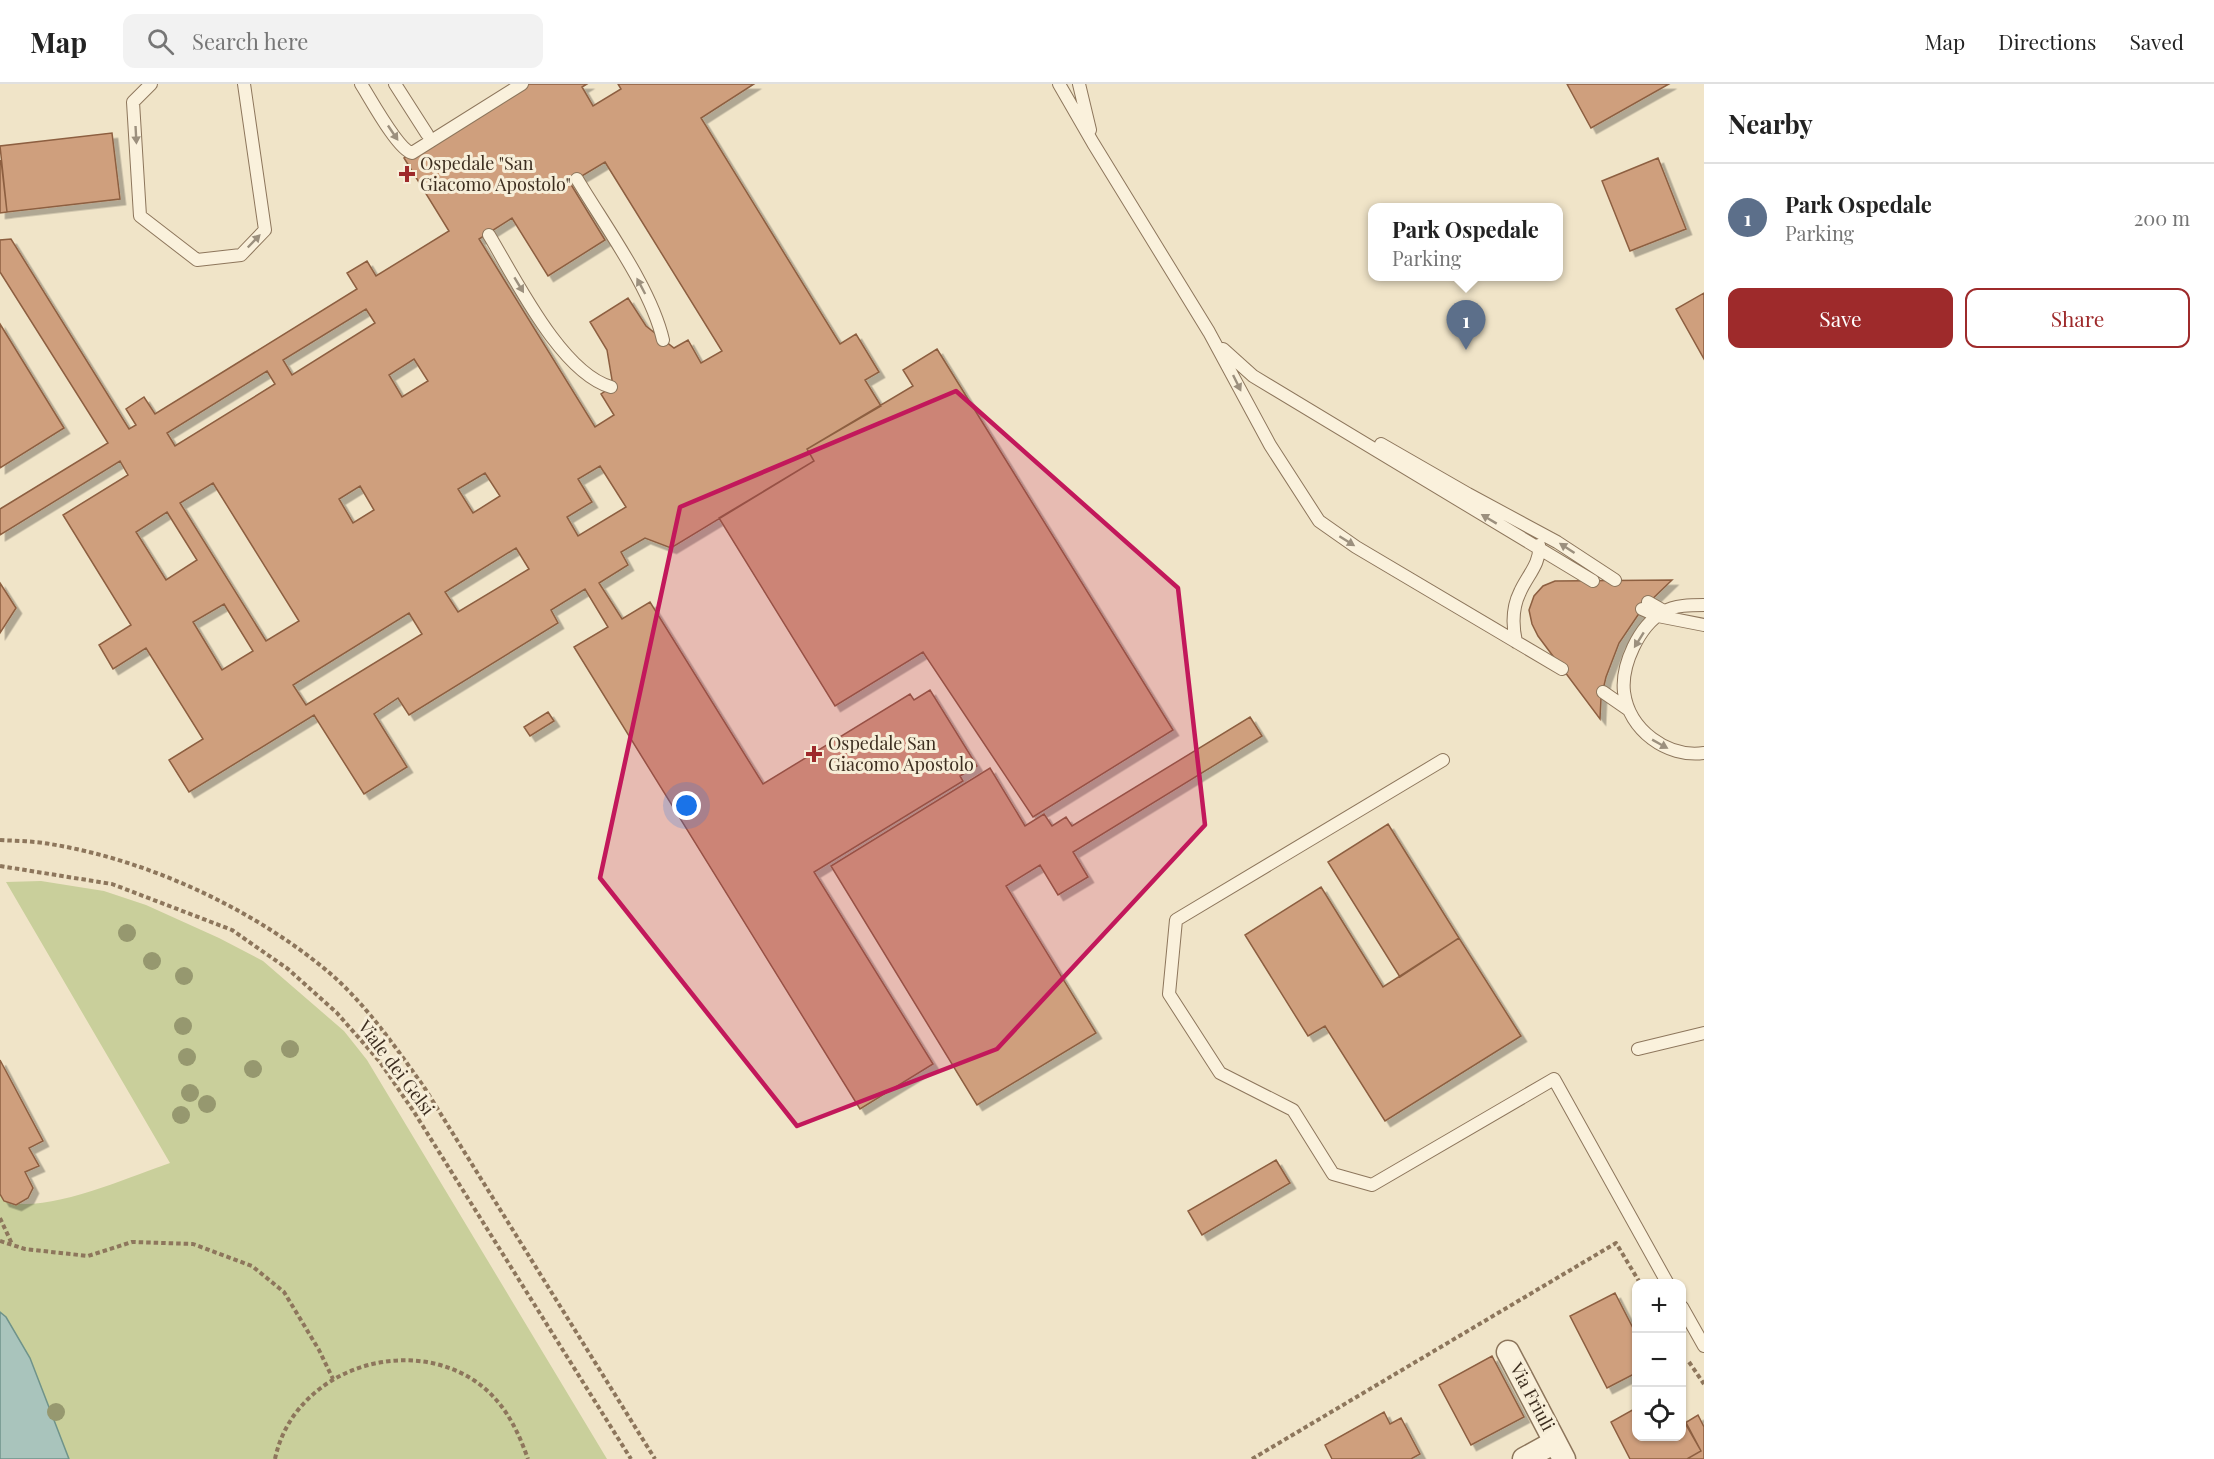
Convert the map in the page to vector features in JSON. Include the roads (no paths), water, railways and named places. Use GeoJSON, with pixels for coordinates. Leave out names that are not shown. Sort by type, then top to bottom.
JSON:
{"type":"FeatureCollection","features":[{"type":"Feature","properties":{"kind":"street","name":"Via Friuli"},"geometry":{"type":"LineString","coordinates":[[1508,1352],[1560,1451],[1524,1459]]}},
{"type":"Feature","properties":{"kind":"lane"},"geometry":{"type":"LineString","coordinates":[[152,84],[133,102],[140,216],[197,260],[240,255],[265,230],[244,84]]}},
{"type":"Feature","properties":{"kind":"lane"},"geometry":{"type":"LineString","coordinates":[[361,84],[395,137],[410,153],[522,84]]}},
{"type":"Feature","properties":{"kind":"lane"},"geometry":{"type":"LineString","coordinates":[[395,84],[427,134]]}},
{"type":"Feature","properties":{"kind":"lane"},"geometry":{"type":"LineString","coordinates":[[1059,84],[1209,332],[1259,427],[1319,521],[1356,547],[1562,669]]}},
{"type":"Feature","properties":{"kind":"lane"},"geometry":{"type":"LineString","coordinates":[[1079,84],[1093,143]]}},
{"type":"Feature","properties":{"kind":"lane"},"geometry":{"type":"LineString","coordinates":[[577,180],[646,295],[663,340]]}},
{"type":"Feature","properties":{"kind":"lane"},"geometry":{"type":"LineString","coordinates":[[489,235],[531,305],[566,353],[593,379],[611,387]]}},
{"type":"Feature","properties":{"kind":"lane"},"geometry":{"type":"LineString","coordinates":[[1209,332],[1226,352],[1253,376],[1593,581]]}},
{"type":"Feature","properties":{"kind":"lane"},"geometry":{"type":"LineString","coordinates":[[1253,376],[1327,414],[1536,530],[1616,580]]}},
{"type":"Feature","properties":{"kind":"lane"},"geometry":{"type":"LineString","coordinates":[[1516,642],[1513,623],[1515,603],[1520,590],[1538,561],[1536,530]]}},
{"type":"Feature","properties":{"kind":"lane"},"geometry":{"type":"LineString","coordinates":[[1645,605],[1661,614],[1704,625]]}},
{"type":"Feature","properties":{"kind":"lane"},"geometry":{"type":"LineString","coordinates":[[1629,710],[1624,691],[1628,661],[1647,626],[1661,614],[1688,605],[1704,605]]}},
{"type":"Feature","properties":{"kind":"lane"},"geometry":{"type":"LineString","coordinates":[[1603,692],[1629,710],[1650,739],[1661,746],[1689,754],[1704,753]]}},
{"type":"Feature","properties":{"kind":"lane"},"geometry":{"type":"LineString","coordinates":[[1443,760],[1176,920],[1168,994],[1220,1073],[1293,1110],[1333,1174],[1372,1185],[1554,1079],[1665,1279]]}},
{"type":"Feature","properties":{"kind":"lane"},"geometry":{"type":"LineString","coordinates":[[1638,1049],[1704,1033]]}},
{"type":"Feature","properties":{"kind":"lane"},"geometry":{"type":"LineString","coordinates":[[1686,1314],[1704,1346]]}},
{"type":"Feature","properties":{"kind":"water"},"geometry":{"type":"Polygon","coordinates":[[[0,1312],[6,1317],[30,1358],[69,1459],[0,1459],[0,1312]]]}},
{"type":"Feature","properties":{"kind":"place","name":"Ospedale \"San Giacomo Apostolo\""},"geometry":{"type":"Point","coordinates":[407,174]}},
{"type":"Feature","properties":{"kind":"place","name":"Park Ospedale"},"geometry":{"type":"Point","coordinates":[1466,350]}},
{"type":"Feature","properties":{"kind":"place","name":"Ospedale San Giacomo Apostolo"},"geometry":{"type":"Point","coordinates":[814,754]}}]}
